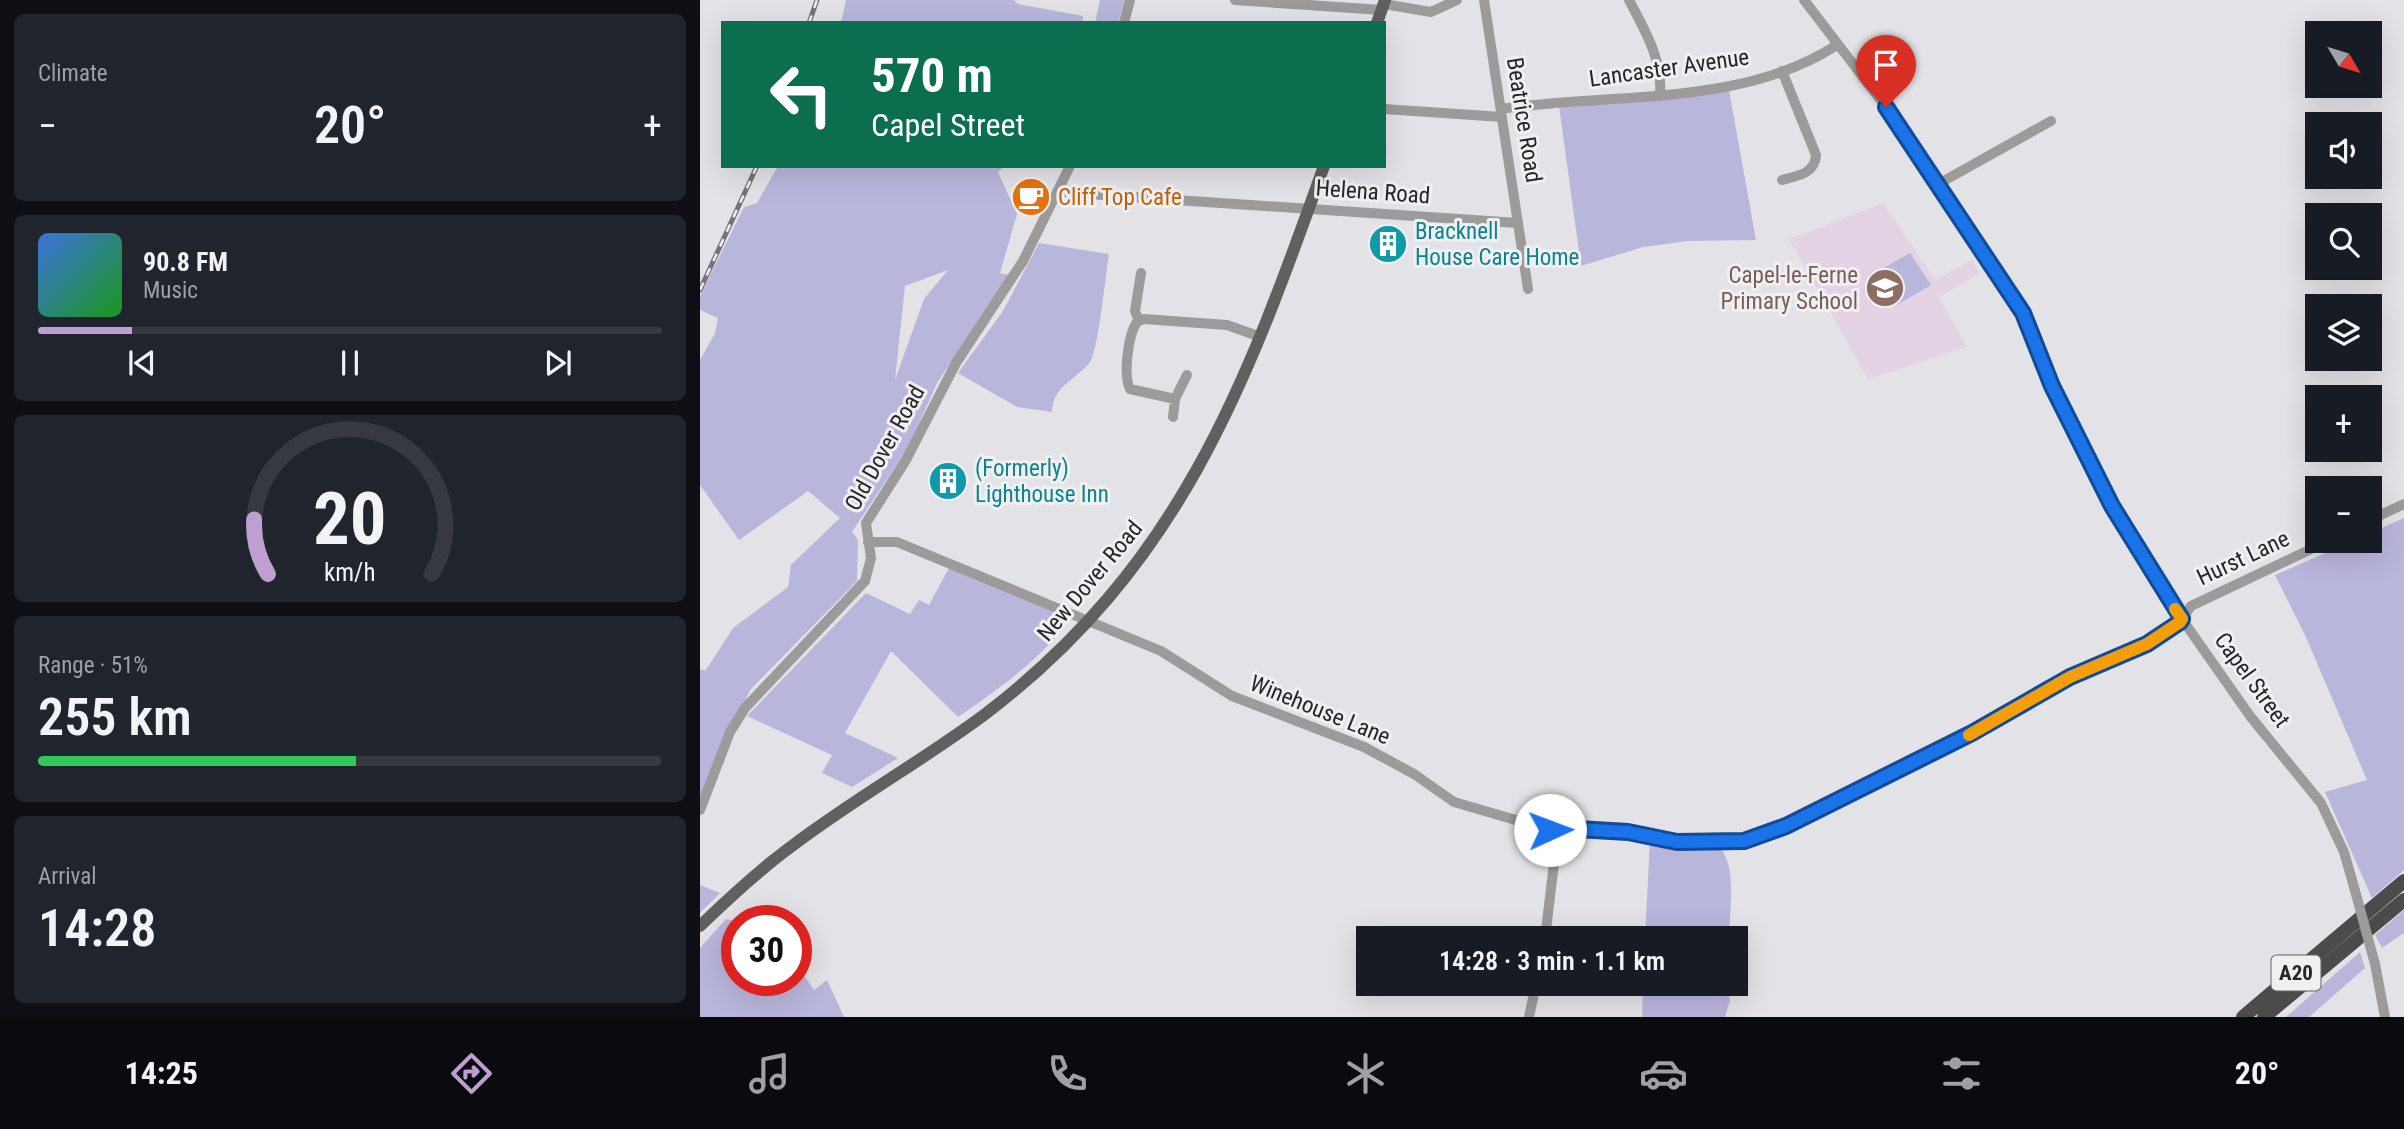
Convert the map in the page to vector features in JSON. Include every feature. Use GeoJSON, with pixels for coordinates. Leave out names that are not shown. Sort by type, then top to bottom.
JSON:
{"type":"FeatureCollection","features":[{"type":"Feature","properties":{"kind":"highway","name":"A20"},"geometry":{"type":"LineString","coordinates":[[2243,1017],[2404,881]]}},
{"type":"Feature","properties":{"kind":"highway","name":"A20"},"geometry":{"type":"LineString","coordinates":[[2264,1017],[2404,900]]}},
{"type":"Feature","properties":{"kind":"main road","name":"New Dover Road"},"geometry":{"type":"LineString","coordinates":[[700,926],[791,846],[985,714],[1052,659],[1088,622],[1141,558],[1185,494],[1226,418],[1261,337],[1323,168]]}},
{"type":"Feature","properties":{"kind":"street"},"geometry":{"type":"LineString","coordinates":[[1125,21],[1130,0]]}},
{"type":"Feature","properties":{"kind":"street"},"geometry":{"type":"LineString","coordinates":[[1235,0],[1384,5],[1431,12],[1457,0]]}},
{"type":"Feature","properties":{"kind":"street","name":"Beatrice Road"},"geometry":{"type":"LineString","coordinates":[[1484,0],[1528,289]]}},
{"type":"Feature","properties":{"kind":"street"},"geometry":{"type":"LineString","coordinates":[[1629,0],[1654,50],[1659,72],[1660,96]]}},
{"type":"Feature","properties":{"kind":"street","name":"Capel Street"},"geometry":{"type":"LineString","coordinates":[[1804,0],[1896,118],[2023,313],[2052,386],[2112,506],[2182,619],[2250,716],[2320,803],[2344,852],[2375,964],[2385,1017]]}},
{"type":"Feature","properties":{"kind":"street","name":"Lancaster Avenue"},"geometry":{"type":"LineString","coordinates":[[1386,109],[1502,113],[1660,96],[1718,87],[1782,71],[1837,45]]}},
{"type":"Feature","properties":{"kind":"street"},"geometry":{"type":"LineString","coordinates":[[1782,71],[1816,155],[1815,164],[1808,172],[1782,180]]}},
{"type":"Feature","properties":{"kind":"street"},"geometry":{"type":"LineString","coordinates":[[1940,183],[2051,121]]}},
{"type":"Feature","properties":{"kind":"street","name":"Old Dover Road"},"geometry":{"type":"LineString","coordinates":[[700,810],[730,732],[745,708],[865,581],[870,563],[865,527],[869,518],[906,460],[956,363],[1008,286],[1069,168]]}},
{"type":"Feature","properties":{"kind":"street","name":"Helena Road"},"geometry":{"type":"LineString","coordinates":[[1058,192],[1518,223]]}},
{"type":"Feature","properties":{"kind":"street"},"geometry":{"type":"LineString","coordinates":[[1139,321],[1135,311],[1141,273]]}},
{"type":"Feature","properties":{"kind":"street"},"geometry":{"type":"LineString","coordinates":[[1139,321],[1227,325],[1261,337]]}},
{"type":"Feature","properties":{"kind":"street"},"geometry":{"type":"LineString","coordinates":[[1139,321],[1132,332],[1128,387],[1135,392],[1175,399]]}},
{"type":"Feature","properties":{"kind":"street"},"geometry":{"type":"LineString","coordinates":[[1173,417],[1175,399],[1187,374]]}},
{"type":"Feature","properties":{"kind":"street"},"geometry":{"type":"LineString","coordinates":[[2382,514],[2404,504]]}},
{"type":"Feature","properties":{"kind":"street","name":"Winehouse Lane"},"geometry":{"type":"LineString","coordinates":[[868,542],[897,542],[1161,651],[1241,700],[1364,747],[1414,774],[1454,802],[1550,830],[1628,832],[1677,842],[1744,841],[1786,826],[1972,733],[2070,677],[2147,644],[2178,625],[2182,619]]}},
{"type":"Feature","properties":{"kind":"street","name":"Hurst Lane"},"geometry":{"type":"LineString","coordinates":[[2182,619],[2191,606],[2305,552]]}},
{"type":"Feature","properties":{"kind":"street"},"geometry":{"type":"LineString","coordinates":[[1547,926],[1558,839],[1550,830]]}},
{"type":"Feature","properties":{"kind":"street"},"geometry":{"type":"LineString","coordinates":[[1529,1017],[1533,996]]}},
{"type":"Feature","properties":{"kind":"shaded area"},"geometry":{"type":"Polygon","coordinates":[[[846,0],[1014,0],[1018,4],[1083,16],[1083,21],[841,21],[846,0]]]}},
{"type":"Feature","properties":{"kind":"shaded area"},"geometry":{"type":"Polygon","coordinates":[[[1100,0],[1125,0],[1119,21],[1095,21],[1100,0]]]}},
{"type":"Feature","properties":{"kind":"shaded area"},"geometry":{"type":"Polygon","coordinates":[[[1729,90],[1756,240],[1688,241],[1643,247],[1581,266],[1559,106],[1729,90]]]}},
{"type":"Feature","properties":{"kind":"shaded area"},"geometry":{"type":"Polygon","coordinates":[[[777,168],[1003,168],[998,172],[1017,214],[1000,273],[1011,275],[937,383],[909,446],[852,532],[858,540],[857,581],[750,690],[700,803],[700,670],[706,670],[733,628],[788,587],[791,565],[840,518],[808,491],[739,540],[700,485],[700,360],[715,333],[718,318],[700,310],[700,296],[744,207],[757,203],[777,168]],[[948,270],[905,286],[895,380],[924,299],[948,270]]]}},
{"type":"Feature","properties":{"kind":"shaded area","name":"Capel-le-Ferne Primary School"},"geometry":{"type":"Polygon","coordinates":[[[1883,203],[1935,280],[1972,260],[1980,273],[1939,297],[1967,347],[1868,379],[1789,239],[1883,203]]]}},
{"type":"Feature","properties":{"kind":"shaded area"},"geometry":{"type":"Polygon","coordinates":[[[1039,243],[1109,254],[1093,355],[1090,362],[1056,395],[1052,412],[1017,407],[958,373],[1003,311],[1039,243]]]}},
{"type":"Feature","properties":{"kind":"shaded area"},"geometry":{"type":"Polygon","coordinates":[[[1910,253],[1931,285],[1897,305],[1877,272],[1910,253]]]}},
{"type":"Feature","properties":{"kind":"shaded area"},"geometry":{"type":"Polygon","coordinates":[[[2404,518],[2404,870],[2372,898],[2325,792],[2367,780],[2305,635],[2275,575],[2325,553],[2382,553],[2382,528],[2404,518]]]}},
{"type":"Feature","properties":{"kind":"shaded area"},"geometry":{"type":"Polygon","coordinates":[[[950,566],[1069,616],[1036,658],[958,717],[891,651],[845,733],[898,758],[852,787],[822,773],[832,755],[747,716],[866,593],[910,614],[919,600],[929,605],[950,566]]]}},
{"type":"Feature","properties":{"kind":"shaded area"},"geometry":{"type":"Polygon","coordinates":[[[1650,840],[1668,846],[1716,844],[1728,863],[1730,875],[1729,926],[1646,926],[1650,840]]]}},
{"type":"Feature","properties":{"kind":"shaded area"},"geometry":{"type":"Polygon","coordinates":[[[700,885],[720,893],[700,913],[700,885]]]}},
{"type":"Feature","properties":{"kind":"shaded area"},"geometry":{"type":"Polygon","coordinates":[[[2404,910],[2404,933],[2382,948],[2375,935],[2404,910]]]}},
{"type":"Feature","properties":{"kind":"shaded area"},"geometry":{"type":"Polygon","coordinates":[[[721,925],[721,996],[812,996],[812,987],[814,990],[827,980],[844,1017],[700,1017],[700,948],[721,925]]]}},
{"type":"Feature","properties":{"kind":"shaded area"},"geometry":{"type":"Polygon","coordinates":[[[2360,952],[2365,968],[2309,1017],[2286,1017],[2360,952]]]}},
{"type":"Feature","properties":{"kind":"shaded area"},"geometry":{"type":"Polygon","coordinates":[[[1643,996],[1729,996],[1730,1000],[1725,1017],[1642,1017],[1643,996]]]}},
{"type":"Feature","properties":{"kind":"railway"},"geometry":{"type":"LineString","coordinates":[[810,21],[817,0]]}},
{"type":"Feature","properties":{"kind":"railway"},"geometry":{"type":"LineString","coordinates":[[700,290],[756,168]]}},
{"type":"Feature","properties":{"kind":"slow traffic"},"geometry":{"type":"LineString","coordinates":[[1969,735],[2070,677],[2162,635],[2178,625],[2182,619],[2175,609]]}},
{"type":"Feature","properties":{"kind":"place","name":"Cliff Top Cafe"},"geometry":{"type":"Point","coordinates":[1031,197]}},
{"type":"Feature","properties":{"kind":"place","name":"Bracknell House Care Home"},"geometry":{"type":"Point","coordinates":[1388,244]}},
{"type":"Feature","properties":{"kind":"place","name":"Capel-le-Ferne Primary School"},"geometry":{"type":"Point","coordinates":[1885,288]}},
{"type":"Feature","properties":{"kind":"place","name":"(Formerly) Lighthouse Inn"},"geometry":{"type":"Point","coordinates":[948,481]}},
{"type":"Feature","properties":{"kind":"route"},"geometry":{"type":"LineString","coordinates":[[1550,830],[1628,832],[1677,842],[1744,841],[1786,826],[1972,733],[2070,677],[2147,644],[2178,625],[2182,619],[2147,567],[2112,506],[2052,386],[2023,313],[1917,148],[1886,107]]}}]}
